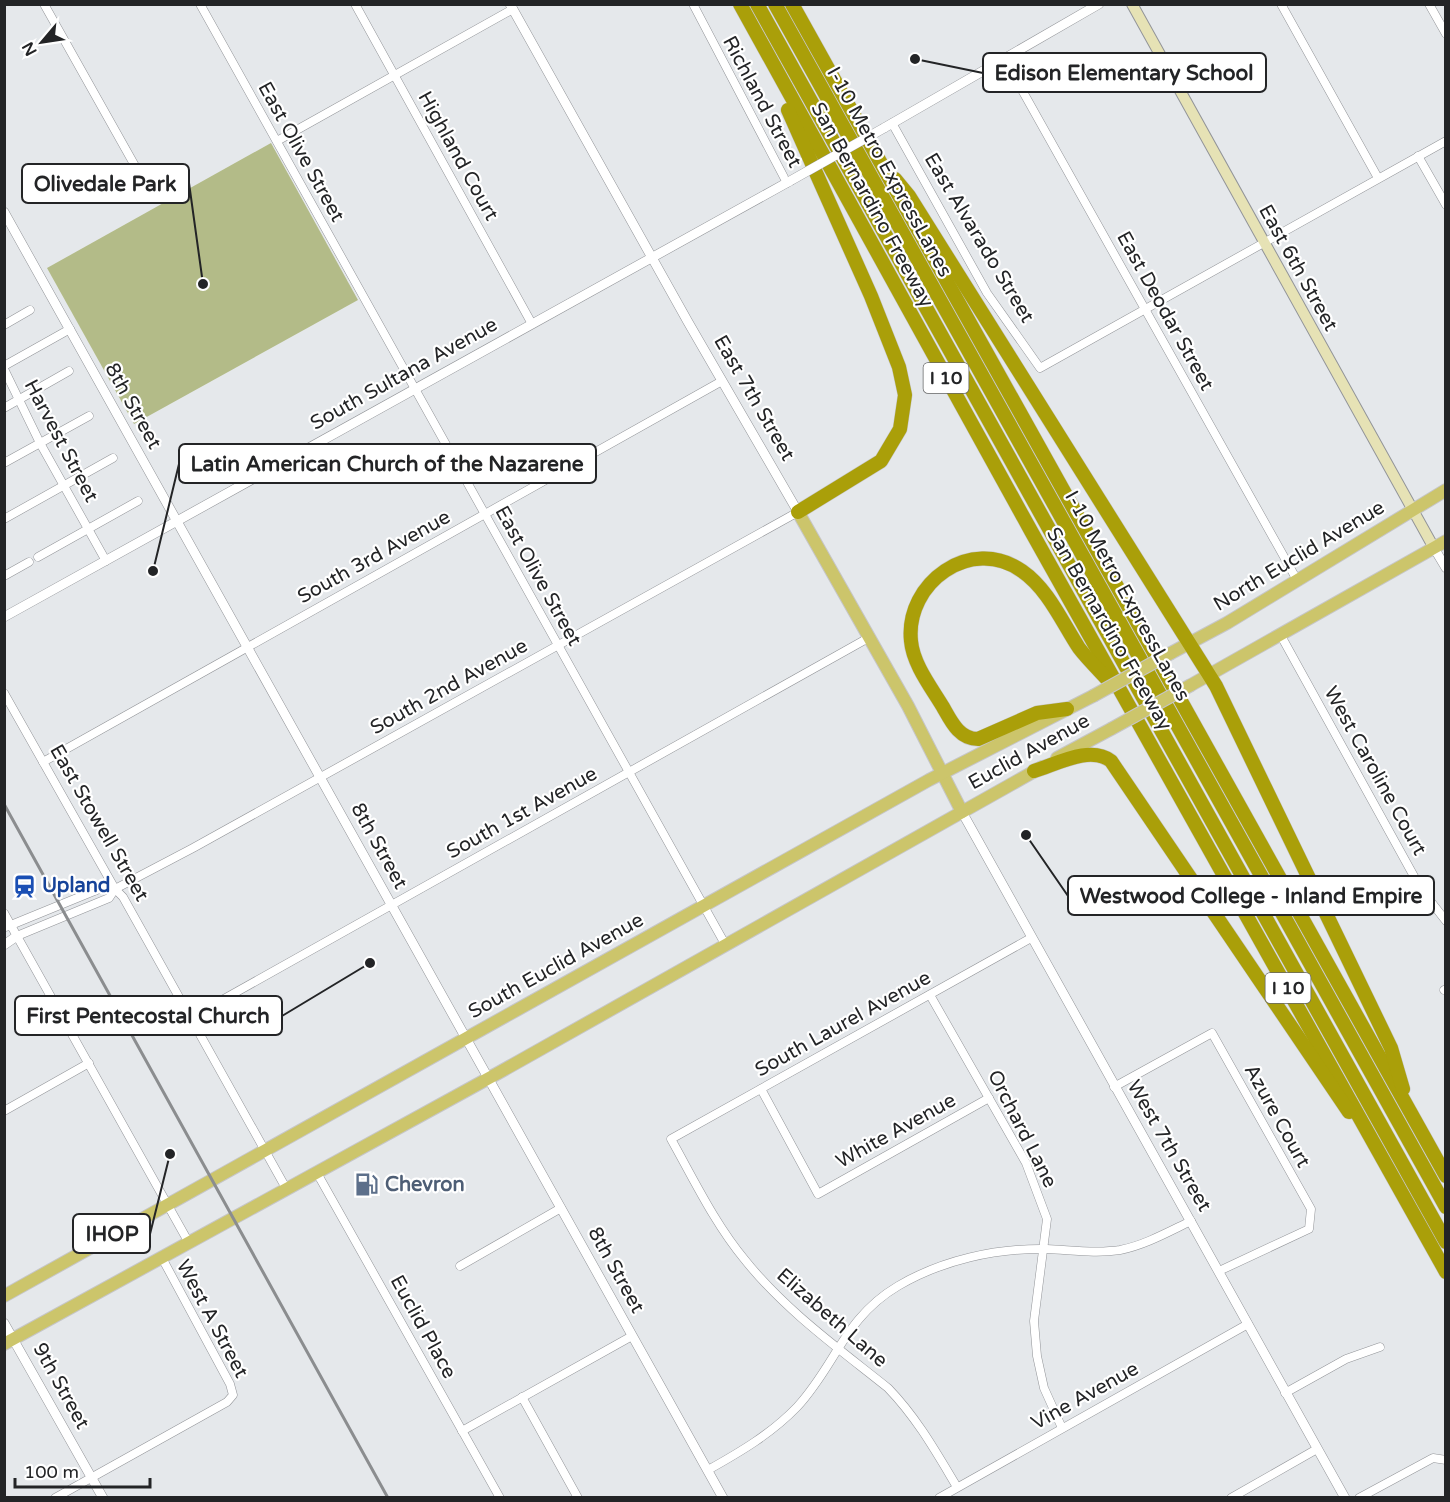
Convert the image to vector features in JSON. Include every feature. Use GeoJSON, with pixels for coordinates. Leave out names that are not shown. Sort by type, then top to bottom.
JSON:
{"type":"FeatureCollection","features":[{"type":"Feature","properties":{"kind":"highway","name":"San Bernardino Freeway"},"geometry":{"type":"LineString","coordinates":[[740,4],[763,50],[1446,1272]]}},
{"type":"Feature","properties":{"kind":"highway","name":"I-10 Metro ExpressLanes"},"geometry":{"type":"LineString","coordinates":[[757,4],[1446,1242]]}},
{"type":"Feature","properties":{"kind":"highway","name":"I-10 Metro ExpressLanes"},"geometry":{"type":"LineString","coordinates":[[775,4],[1446,1207]]}},
{"type":"Feature","properties":{"kind":"highway","name":"San Bernardino Freeway"},"geometry":{"type":"LineString","coordinates":[[792,4],[1446,1176]]}},
{"type":"Feature","properties":{"kind":"highway"},"geometry":{"type":"LineString","coordinates":[[763,50],[871,296],[899,367],[905,395],[900,429],[881,460],[798,512]]}},
{"type":"Feature","properties":{"kind":"highway"},"geometry":{"type":"LineString","coordinates":[[873,152],[909,195],[1209,674],[1391,1048],[1411,1114]]}},
{"type":"Feature","properties":{"kind":"highway"},"geometry":{"type":"LineString","coordinates":[[1067,709],[1036,713],[978,738],[969,737],[958,729],[930,684],[911,644],[913,614],[928,584],[941,573],[964,561],[994,559],[1014,565],[1034,580],[1080,649],[1130,705]]}},
{"type":"Feature","properties":{"kind":"highway"},"geometry":{"type":"LineString","coordinates":[[1034,771],[1079,756],[1095,754],[1111,761],[1309,1056],[1389,1168]]}},
{"type":"Feature","properties":{"kind":"main road","name":"East 6th Street"},"geometry":{"type":"LineString","coordinates":[[1132,4],[1434,548]]}},
{"type":"Feature","properties":{"kind":"main road","name":"North Euclid Avenue"},"geometry":{"type":"LineString","coordinates":[[1171,653],[1446,490]]}},
{"type":"Feature","properties":{"kind":"main road","name":"East 7th Street"},"geometry":{"type":"LineString","coordinates":[[798,512],[870,637],[962,812]]}},
{"type":"Feature","properties":{"kind":"main road"},"geometry":{"type":"LineString","coordinates":[[1209,674],[1446,541]]}},
{"type":"Feature","properties":{"kind":"main road","name":"Euclid Avenue"},"geometry":{"type":"LineString","coordinates":[[866,816],[1171,653]]}},
{"type":"Feature","properties":{"kind":"main road","name":"Euclid Avenue"},"geometry":{"type":"LineString","coordinates":[[725,944],[1209,674]]}},
{"type":"Feature","properties":{"kind":"main road","name":"South Euclid Avenue"},"geometry":{"type":"LineString","coordinates":[[264,1150],[866,816]]}},
{"type":"Feature","properties":{"kind":"main road"},"geometry":{"type":"LineString","coordinates":[[9,1341],[489,1078],[725,944]]}},
{"type":"Feature","properties":{"kind":"main road"},"geometry":{"type":"LineString","coordinates":[[4,1296],[264,1150]]}},
{"type":"Feature","properties":{"kind":"street"},"geometry":{"type":"LineString","coordinates":[[44,4],[148,189]]}},
{"type":"Feature","properties":{"kind":"street","name":"East Olive Street"},"geometry":{"type":"LineString","coordinates":[[200,4],[725,944]]}},
{"type":"Feature","properties":{"kind":"street","name":"Highland Court"},"geometry":{"type":"LineString","coordinates":[[355,4],[532,324]]}},
{"type":"Feature","properties":{"kind":"street","name":"Richland Street"},"geometry":{"type":"LineString","coordinates":[[693,4],[788,182]]}},
{"type":"Feature","properties":{"kind":"street","name":"South Sultana Avenue"},"geometry":{"type":"LineString","coordinates":[[4,617],[788,182],[1100,4]]}},
{"type":"Feature","properties":{"kind":"street"},"geometry":{"type":"LineString","coordinates":[[1281,4],[1378,178]]}},
{"type":"Feature","properties":{"kind":"street"},"geometry":{"type":"LineString","coordinates":[[1429,4],[1446,34]]}},
{"type":"Feature","properties":{"kind":"street"},"geometry":{"type":"LineString","coordinates":[[277,141],[512,7]]}},
{"type":"Feature","properties":{"kind":"street","name":"East 7th Street"},"geometry":{"type":"LineString","coordinates":[[512,7],[652,258],[798,512]]}},
{"type":"Feature","properties":{"kind":"street","name":"East Deodar Street"},"geometry":{"type":"LineString","coordinates":[[1004,58],[1297,580]]}},
{"type":"Feature","properties":{"kind":"street","name":"East Alvarado Street"},"geometry":{"type":"LineString","coordinates":[[888,126],[987,293],[1040,368],[1146,309]]}},
{"type":"Feature","properties":{"kind":"street"},"geometry":{"type":"LineString","coordinates":[[1146,309],[1446,141]]}},
{"type":"Feature","properties":{"kind":"street"},"geometry":{"type":"LineString","coordinates":[[1418,156],[1446,205]]}},
{"type":"Feature","properties":{"kind":"street","name":"8th Street"},"geometry":{"type":"LineString","coordinates":[[4,212],[723,1497]]}},
{"type":"Feature","properties":{"kind":"street"},"geometry":{"type":"LineString","coordinates":[[4,325],[30,310]]}},
{"type":"Feature","properties":{"kind":"street"},"geometry":{"type":"LineString","coordinates":[[4,367],[70,329]]}},
{"type":"Feature","properties":{"kind":"street","name":"Harvest Street"},"geometry":{"type":"LineString","coordinates":[[4,367],[21,398],[40,442],[106,561]]}},
{"type":"Feature","properties":{"kind":"street"},"geometry":{"type":"LineString","coordinates":[[4,408],[69,371]]}},
{"type":"Feature","properties":{"kind":"street","name":"South 3rd Avenue"},"geometry":{"type":"LineString","coordinates":[[43,762],[722,381]]}},
{"type":"Feature","properties":{"kind":"street"},"geometry":{"type":"LineString","coordinates":[[4,463],[88,416]]}},
{"type":"Feature","properties":{"kind":"street"},"geometry":{"type":"LineString","coordinates":[[4,519],[113,458]]}},
{"type":"Feature","properties":{"kind":"street"},"geometry":{"type":"LineString","coordinates":[[38,556],[138,501]]}},
{"type":"Feature","properties":{"kind":"street","name":"South 2nd Avenue"},"geometry":{"type":"LineString","coordinates":[[18,936],[109,897],[115,889],[798,512]]}},
{"type":"Feature","properties":{"kind":"street"},"geometry":{"type":"LineString","coordinates":[[1434,548],[1446,568]]}},
{"type":"Feature","properties":{"kind":"street"},"geometry":{"type":"LineString","coordinates":[[4,576],[29,562]]}},
{"type":"Feature","properties":{"kind":"street","name":"West Caroline Court"},"geometry":{"type":"LineString","coordinates":[[1280,634],[1421,889],[1446,921]]}},
{"type":"Feature","properties":{"kind":"street","name":"South 1st Avenue"},"geometry":{"type":"LineString","coordinates":[[190,1018],[870,637]]}},
{"type":"Feature","properties":{"kind":"street","name":"East Stowell Street"},"geometry":{"type":"LineString","coordinates":[[4,693],[115,889],[123,897],[287,1190]]}},
{"type":"Feature","properties":{"kind":"street","name":"West 7th Street"},"geometry":{"type":"LineString","coordinates":[[962,812],[1345,1497]]}},
{"type":"Feature","properties":{"kind":"street","name":"South 2nd Avenue"},"geometry":{"type":"LineString","coordinates":[[8,926],[104,887],[115,889]]}},
{"type":"Feature","properties":{"kind":"street"},"geometry":{"type":"LineString","coordinates":[[4,913],[8,926],[18,936],[189,1243]]}},
{"type":"Feature","properties":{"kind":"street"},"geometry":{"type":"LineString","coordinates":[[4,945],[18,936]]}},
{"type":"Feature","properties":{"kind":"street","name":"South Laurel Avenue"},"geometry":{"type":"LineString","coordinates":[[671,1139],[1031,938]]}},
{"type":"Feature","properties":{"kind":"street","name":"Orchard Lane"},"geometry":{"type":"LineString","coordinates":[[930,995],[1026,1163],[1047,1219],[1045,1249],[1034,1321],[1037,1356],[1044,1388],[1062,1428]]}},
{"type":"Feature","properties":{"kind":"street","name":"Azure Court"},"geometry":{"type":"LineString","coordinates":[[1114,1087],[1212,1033],[1311,1209],[1312,1217],[1309,1229],[1219,1271]]}},
{"type":"Feature","properties":{"kind":"street"},"geometry":{"type":"LineString","coordinates":[[4,1111],[89,1063]]}},
{"type":"Feature","properties":{"kind":"street","name":"White Avenue"},"geometry":{"type":"LineString","coordinates":[[761,1089],[818,1194],[990,1098]]}},
{"type":"Feature","properties":{"kind":"street","name":"Elizabeth Lane"},"geometry":{"type":"LineString","coordinates":[[671,1139],[717,1222],[744,1260],[781,1300],[888,1388],[904,1404],[918,1422],[957,1487]]}},
{"type":"Feature","properties":{"kind":"street","name":"Euclid Place"},"geometry":{"type":"LineString","coordinates":[[317,1173],[500,1497]]}},
{"type":"Feature","properties":{"kind":"street"},"geometry":{"type":"LineString","coordinates":[[460,1266],[561,1208]]}},
{"type":"Feature","properties":{"kind":"street"},"geometry":{"type":"LineString","coordinates":[[708,1470],[753,1445],[797,1406],[818,1380],[837,1347],[865,1311],[898,1286],[926,1272],[980,1255],[1007,1250],[1045,1249],[1093,1252],[1119,1250],[1146,1242],[1191,1221]]}},
{"type":"Feature","properties":{"kind":"street","name":"West A Street"},"geometry":{"type":"LineString","coordinates":[[92,1477],[226,1402],[233,1395],[216,1357],[162,1258]]}},
{"type":"Feature","properties":{"kind":"street","name":"9th Street"},"geometry":{"type":"LineString","coordinates":[[4,1323],[9,1341],[103,1497]]}},
{"type":"Feature","properties":{"kind":"street","name":"Vine Avenue"},"geometry":{"type":"LineString","coordinates":[[939,1497],[1248,1324]]}},
{"type":"Feature","properties":{"kind":"street"},"geometry":{"type":"LineString","coordinates":[[462,1431],[632,1336]]}},
{"type":"Feature","properties":{"kind":"street"},"geometry":{"type":"LineString","coordinates":[[1285,1393],[1346,1359],[1380,1347]]}},
{"type":"Feature","properties":{"kind":"street"},"geometry":{"type":"LineString","coordinates":[[522,1397],[578,1497]]}},
{"type":"Feature","properties":{"kind":"street"},"geometry":{"type":"LineString","coordinates":[[1231,1497],[1317,1449]]}},
{"type":"Feature","properties":{"kind":"street"},"geometry":{"type":"LineString","coordinates":[[1359,1497],[1433,1458],[1444,1459]]}},
{"type":"Feature","properties":{"kind":"street"},"geometry":{"type":"LineString","coordinates":[[55,1497],[92,1477]]}},
{"type":"Feature","properties":{"kind":"green space"},"geometry":{"type":"Polygon","coordinates":[[[271,143],[358,300],[134,424],[47,268],[271,143]]]}},
{"type":"Feature","properties":{"kind":"railway"},"geometry":{"type":"LineString","coordinates":[[4,804],[388,1498]]}},
{"type":"Feature","properties":{"kind":"place","name":"Edison Elementary School"},"geometry":{"type":"Point","coordinates":[915,59]}},
{"type":"Feature","properties":{"kind":"place","name":"Olivedale Park"},"geometry":{"type":"Point","coordinates":[203,284]}},
{"type":"Feature","properties":{"kind":"place","name":"Latin American Church of the Nazarene"},"geometry":{"type":"Point","coordinates":[153,571]}},
{"type":"Feature","properties":{"kind":"place","name":"Westwood College - Inland Empire"},"geometry":{"type":"Point","coordinates":[1026,835]}},
{"type":"Feature","properties":{"kind":"place","name":"Upland"},"geometry":{"type":"Point","coordinates":[24,886]}},
{"type":"Feature","properties":{"kind":"place","name":"First Pentecostal Church"},"geometry":{"type":"Point","coordinates":[370,963]}},
{"type":"Feature","properties":{"kind":"place","name":"IHOP"},"geometry":{"type":"Point","coordinates":[170,1154]}},
{"type":"Feature","properties":{"kind":"place","name":"Chevron"},"geometry":{"type":"Point","coordinates":[367,1185]}}]}
